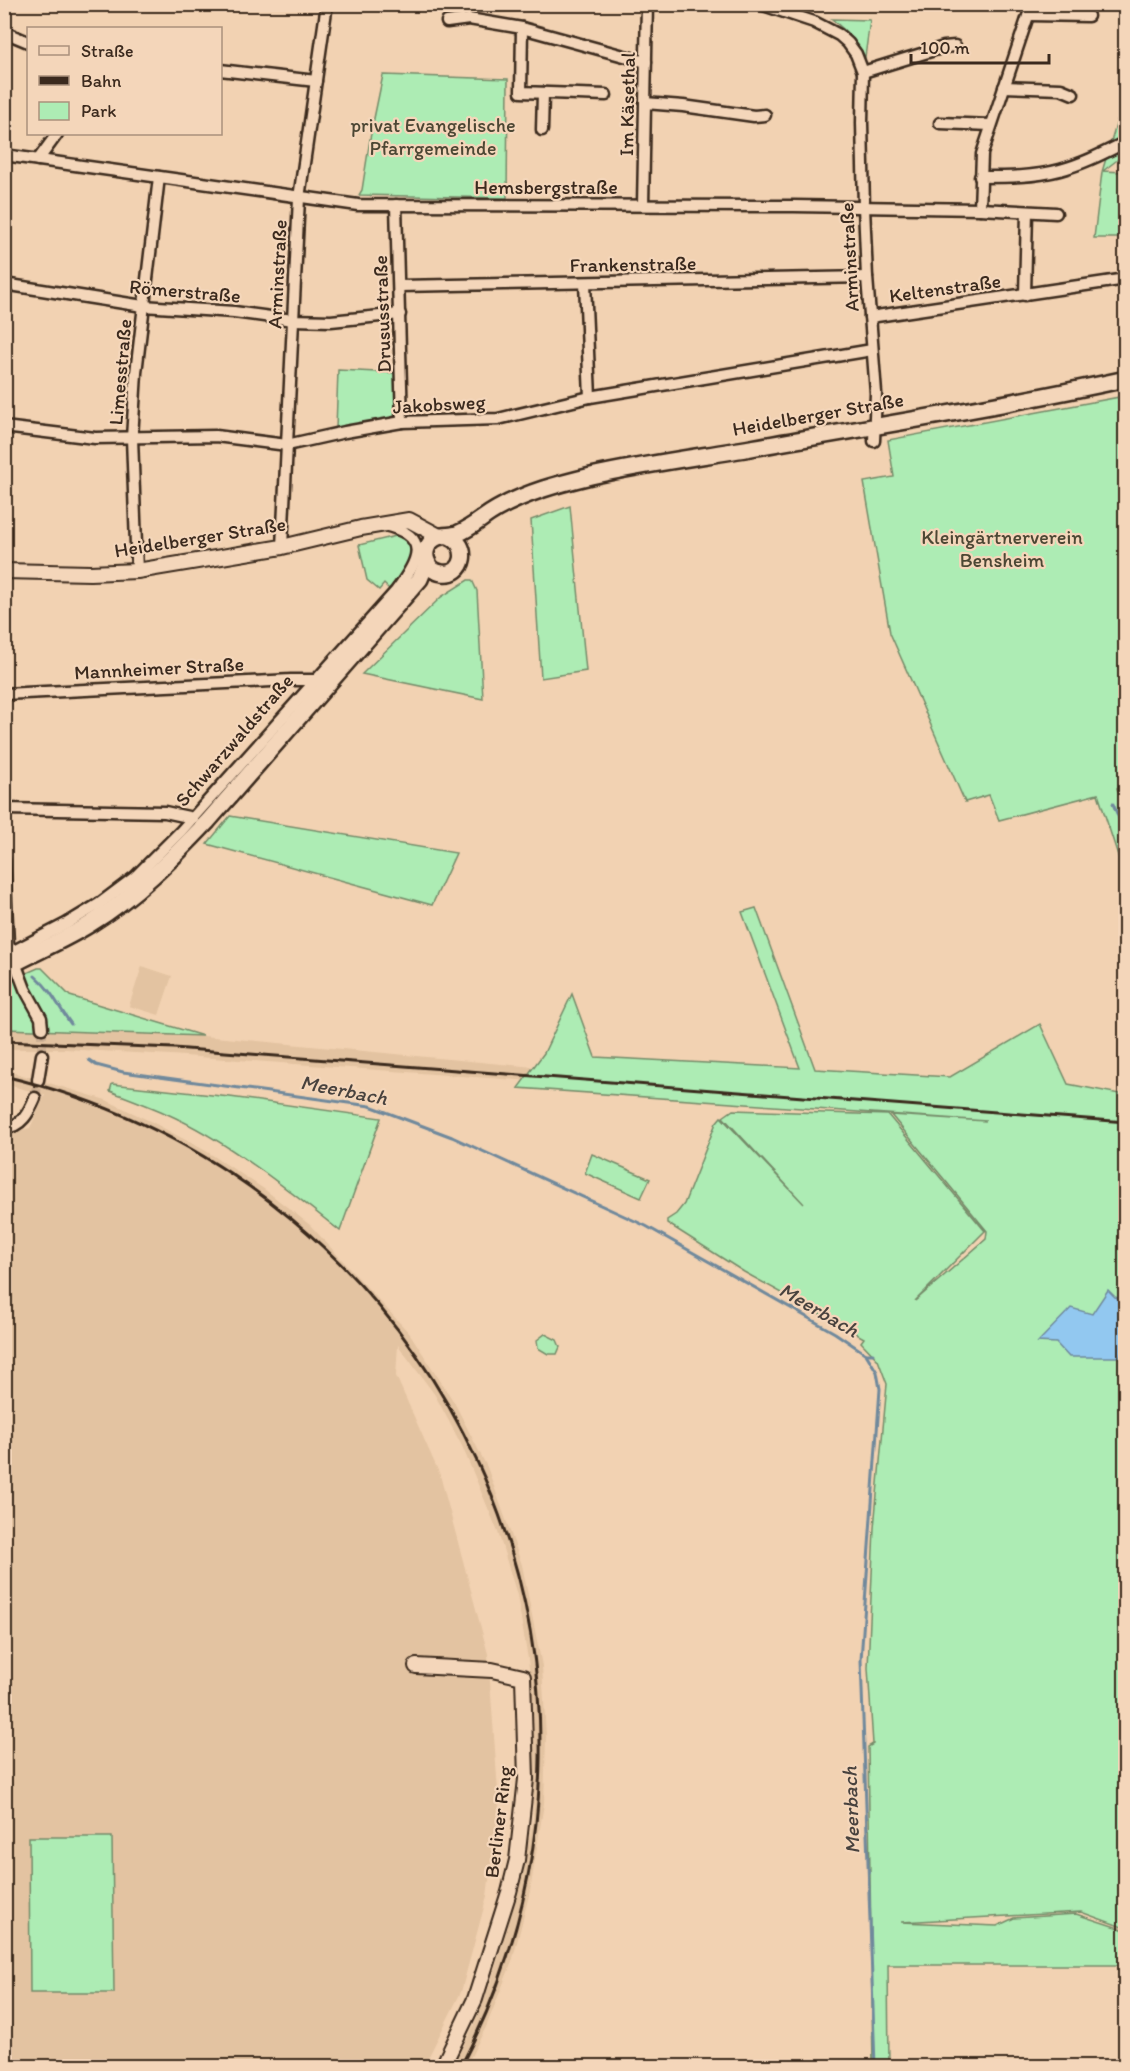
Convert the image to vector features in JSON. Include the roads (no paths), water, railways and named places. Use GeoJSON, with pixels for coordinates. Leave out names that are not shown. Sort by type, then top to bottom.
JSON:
{"type":"FeatureCollection","features":[{"type":"Feature","properties":{"kind":"main road","name":"Heidelberger Straße"},"geometry":{"type":"LineString","coordinates":[[444,536],[458,541],[462,548],[463,558],[458,568],[447,574],[429,561],[432,540],[444,536],[459,534],[496,509],[533,492],[615,471],[874,434],[1125,379]]}},
{"type":"Feature","properties":{"kind":"main road","name":"Heidelberger Straße"},"geometry":{"type":"LineString","coordinates":[[462,548],[468,539],[500,516],[554,486]]}},
{"type":"Feature","properties":{"kind":"main road","name":"Schwarzwaldstraße"},"geometry":{"type":"LineString","coordinates":[[9,953],[89,925],[124,900],[171,859],[208,821],[420,579],[429,561]]}},
{"type":"Feature","properties":{"kind":"street","name":"Arminstraße"},"geometry":{"type":"LineString","coordinates":[[282,547],[299,198],[327,4]]}},
{"type":"Feature","properties":{"kind":"street","name":"Im Käsethal"},"geometry":{"type":"LineString","coordinates":[[643,205],[647,4]]}},
{"type":"Feature","properties":{"kind":"street"},"geometry":{"type":"LineString","coordinates":[[760,4],[783,8],[838,35],[852,49],[864,72],[944,47],[955,46]]}},
{"type":"Feature","properties":{"kind":"street"},"geometry":{"type":"LineString","coordinates":[[980,209],[982,154],[1031,10],[1088,16]]}},
{"type":"Feature","properties":{"kind":"street"},"geometry":{"type":"LineString","coordinates":[[447,22],[469,19],[522,28],[646,62]]}},
{"type":"Feature","properties":{"kind":"street"},"geometry":{"type":"LineString","coordinates":[[522,28],[520,92],[606,95]]}},
{"type":"Feature","properties":{"kind":"street"},"geometry":{"type":"LineString","coordinates":[[4,32],[27,42]]}},
{"type":"Feature","properties":{"kind":"street"},"geometry":{"type":"LineString","coordinates":[[222,70],[316,81]]}},
{"type":"Feature","properties":{"kind":"street","name":"Arminstraße"},"geometry":{"type":"LineString","coordinates":[[864,72],[862,123],[864,207],[876,393],[874,434]]}},
{"type":"Feature","properties":{"kind":"street"},"geometry":{"type":"LineString","coordinates":[[1004,87],[1061,89],[1073,94]]}},
{"type":"Feature","properties":{"kind":"street"},"geometry":{"type":"LineString","coordinates":[[542,129],[543,93]]}},
{"type":"Feature","properties":{"kind":"street"},"geometry":{"type":"LineString","coordinates":[[645,103],[754,116],[765,115]]}},
{"type":"Feature","properties":{"kind":"street"},"geometry":{"type":"LineString","coordinates":[[940,123],[991,125]]}},
{"type":"Feature","properties":{"kind":"street"},"geometry":{"type":"LineString","coordinates":[[38,160],[56,135]]}},
{"type":"Feature","properties":{"kind":"street"},"geometry":{"type":"LineString","coordinates":[[980,177],[1013,177],[1060,170],[1084,162],[1125,142]]}},
{"type":"Feature","properties":{"kind":"street","name":"Hemsbergstraße"},"geometry":{"type":"LineString","coordinates":[[4,155],[358,205],[864,207],[1056,213]]}},
{"type":"Feature","properties":{"kind":"street","name":"Limesstraße"},"geometry":{"type":"LineString","coordinates":[[137,571],[132,438],[143,306],[159,177]]}},
{"type":"Feature","properties":{"kind":"street","name":"Drususstraße"},"geometry":{"type":"LineString","coordinates":[[396,205],[402,422]]}},
{"type":"Feature","properties":{"kind":"street","name":"Keltenstraße"},"geometry":{"type":"LineString","coordinates":[[1025,295],[1027,212]]}},
{"type":"Feature","properties":{"kind":"street","name":"Frankenstraße"},"geometry":{"type":"LineString","coordinates":[[399,286],[867,277]]}},
{"type":"Feature","properties":{"kind":"street","name":"Keltenstraße"},"geometry":{"type":"LineString","coordinates":[[870,317],[1125,279]]}},
{"type":"Feature","properties":{"kind":"street"},"geometry":{"type":"LineString","coordinates":[[585,283],[590,397]]}},
{"type":"Feature","properties":{"kind":"street","name":"Römerstraße"},"geometry":{"type":"LineString","coordinates":[[4,284],[143,306],[234,312],[293,320],[331,321],[400,314]]}},
{"type":"Feature","properties":{"kind":"street","name":"Jakobsweg"},"geometry":{"type":"LineString","coordinates":[[4,427],[67,436],[132,438],[216,436],[287,445],[402,422],[498,419],[590,397],[872,350]]}},
{"type":"Feature","properties":{"kind":"street","name":"Heidelberger Straße"},"geometry":{"type":"LineString","coordinates":[[4,572],[137,571],[282,547],[409,520],[444,536]]}},
{"type":"Feature","properties":{"kind":"street"},"geometry":{"type":"LineString","coordinates":[[399,522],[419,534],[425,542],[429,561]]}},
{"type":"Feature","properties":{"kind":"street","name":"Schwarzwaldstraße"},"geometry":{"type":"LineString","coordinates":[[9,953],[99,904],[135,877],[193,818],[396,591],[416,561],[416,546],[409,536],[400,530],[382,525]]}},
{"type":"Feature","properties":{"kind":"street","name":"Mannheimer Straße"},"geometry":{"type":"LineString","coordinates":[[4,694],[315,680]]}},
{"type":"Feature","properties":{"kind":"street"},"geometry":{"type":"LineString","coordinates":[[4,809],[165,812],[193,818]]}},
{"type":"Feature","properties":{"kind":"street"},"geometry":{"type":"LineString","coordinates":[[4,860],[9,953],[41,1018],[42,1028]]}},
{"type":"Feature","properties":{"kind":"street"},"geometry":{"type":"LineString","coordinates":[[38,1080],[42,1056]]}},
{"type":"Feature","properties":{"kind":"street"},"geometry":{"type":"LineString","coordinates":[[4,1128],[12,1128],[19,1123],[29,1112],[35,1098]]}},
{"type":"Feature","properties":{"kind":"street","name":"Berliner Ring"},"geometry":{"type":"LineString","coordinates":[[416,1665],[492,1670],[523,1677],[526,1779],[517,1860],[475,1999],[443,2067]]}},
{"type":"Feature","properties":{"kind":"water"},"geometry":{"type":"Polygon","coordinates":[[[1108,1290],[1115,1297],[1125,1300],[1125,1347],[1119,1357],[1069,1357],[1056,1343],[1038,1342],[1071,1308],[1092,1314],[1108,1290]]]}},
{"type":"Feature","properties":{"kind":"waterway"},"geometry":{"type":"LineString","coordinates":[[1113,804],[1126,835]]}},
{"type":"Feature","properties":{"kind":"waterway","name":"Meerbach"},"geometry":{"type":"LineString","coordinates":[[35,976],[51,994],[71,1024]]}},
{"type":"Feature","properties":{"kind":"waterway","name":"Meerbach"},"geometry":{"type":"LineString","coordinates":[[89,1060],[96,1065],[123,1072],[370,1106],[452,1137],[646,1226],[835,1333],[866,1354],[877,1372],[880,1389],[861,1660],[875,2066]]}},
{"type":"Feature","properties":{"kind":"waterway","name":"Meerbach"},"geometry":{"type":"LineString","coordinates":[[866,1354],[873,1354]]}},
{"type":"Feature","properties":{"kind":"tunnel"},"geometry":{"type":"LineString","coordinates":[[42,1028],[42,1055]]}},
{"type":"Feature","properties":{"kind":"tunnel"},"geometry":{"type":"LineString","coordinates":[[35,1098],[38,1080]]}},
{"type":"Feature","properties":{"kind":"railway"},"geometry":{"type":"LineString","coordinates":[[4,1041],[174,1048],[1126,1122]]}},
{"type":"Feature","properties":{"kind":"railway"},"geometry":{"type":"LineString","coordinates":[[4,1076],[159,1132],[291,1218],[397,1329],[476,1460],[525,1604],[540,1757],[520,1913],[461,2066]]}},
{"type":"Feature","properties":{"kind":"park label","name":"privat Evangelische Pfarrgemeinde"},"geometry":{"type":"Point","coordinates":[433,136]}},
{"type":"Feature","properties":{"kind":"park label","name":"Kleingärtnerverein Bensheim"},"geometry":{"type":"Point","coordinates":[1002,548]}}]}
